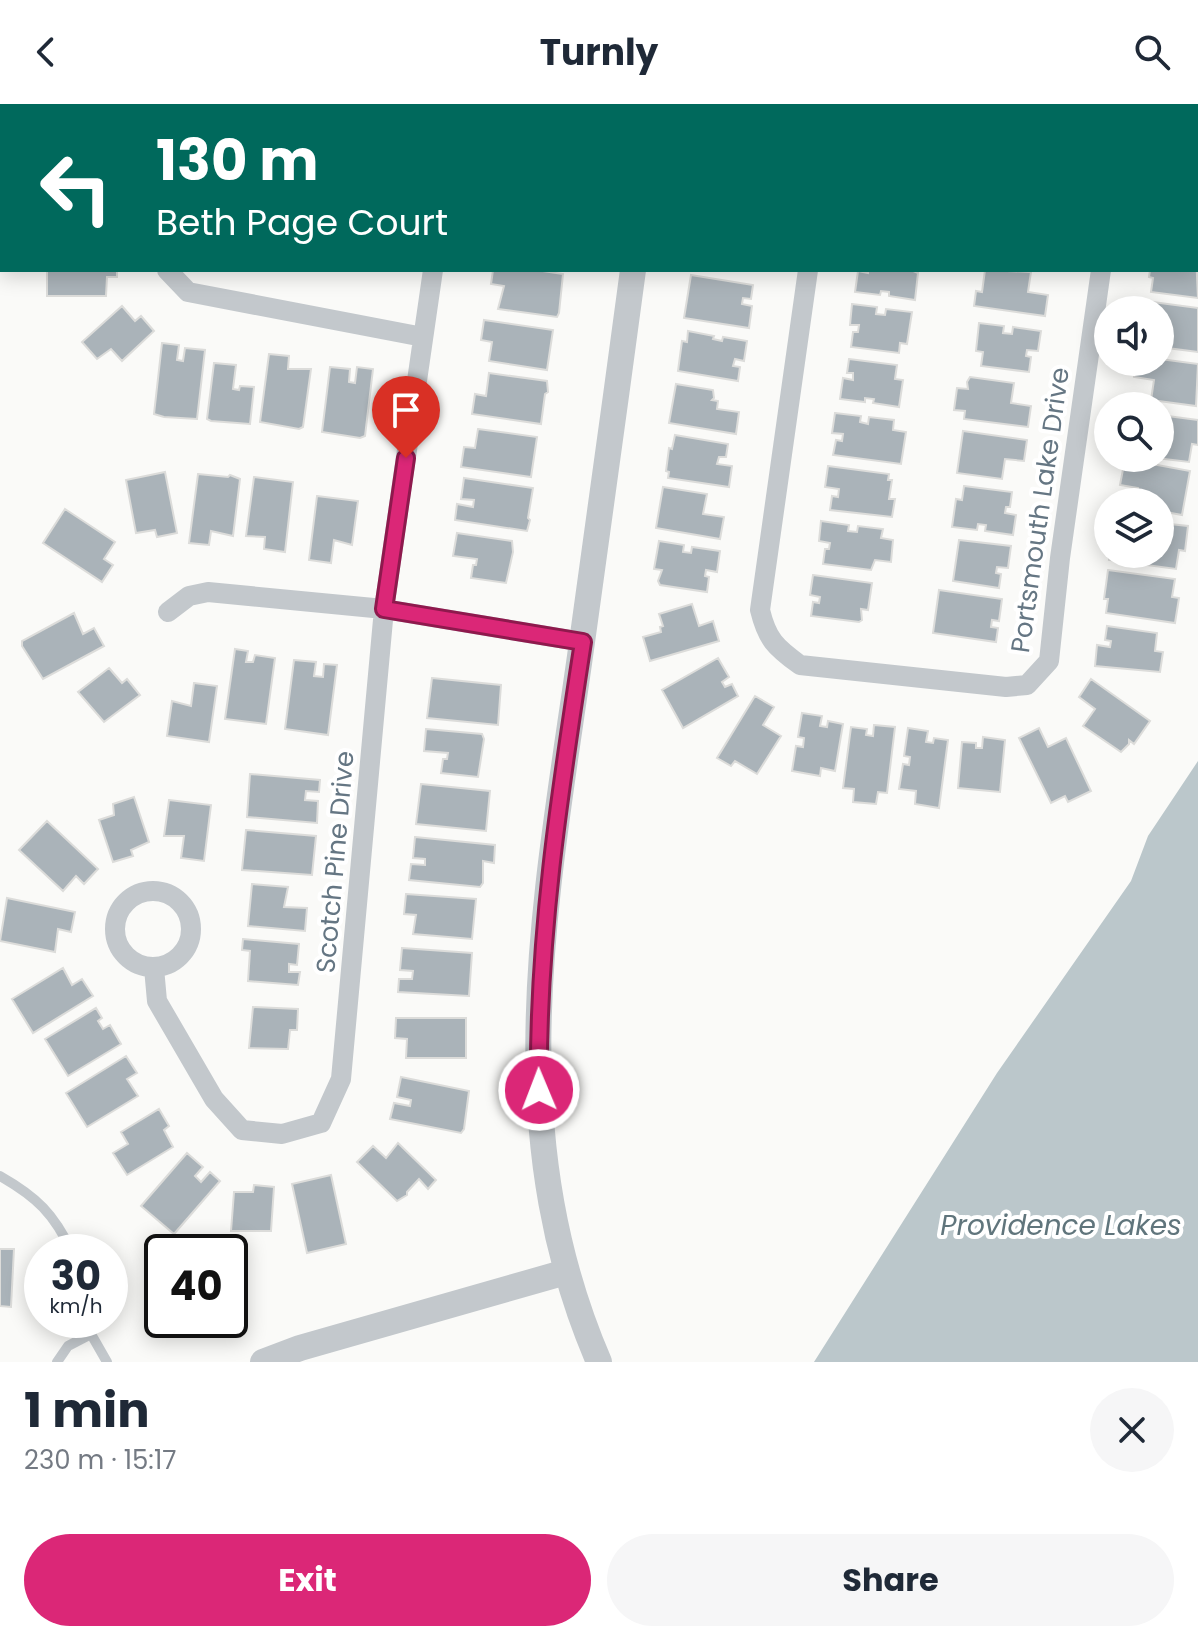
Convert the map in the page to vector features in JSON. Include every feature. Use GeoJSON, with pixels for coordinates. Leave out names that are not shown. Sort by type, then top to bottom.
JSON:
{"type":"FeatureCollection","features":[{"type":"Feature","properties":{"kind":"street"},"geometry":{"type":"LineString","coordinates":[[169,272],[188,292],[423,337]]}},
{"type":"Feature","properties":{"kind":"street","name":"Scotch Pine Drive"},"geometry":{"type":"LineString","coordinates":[[154,968],[157,1001],[214,1099],[242,1130],[282,1134],[321,1123],[341,1079],[384,609],[433,272]]}},
{"type":"Feature","properties":{"kind":"street"},"geometry":{"type":"LineString","coordinates":[[599,1362],[566,1272],[548,1194],[539,1112],[538,1045],[547,893],[633,272]]}},
{"type":"Feature","properties":{"kind":"street","name":"Portsmouth Lake Drive"},"geometry":{"type":"LineString","coordinates":[[808,272],[760,610],[766,635],[800,665],[1006,687],[1027,685],[1049,661],[1060,558],[1101,272]]}},
{"type":"Feature","properties":{"kind":"street"},"geometry":{"type":"LineString","coordinates":[[168,612],[189,596],[208,592],[384,609],[583,642]]}},
{"type":"Feature","properties":{"kind":"street"},"geometry":{"type":"LineString","coordinates":[[263,1362],[566,1272]]}},
{"type":"Feature","properties":{"kind":"street"},"geometry":{"type":"LineString","coordinates":[[310,1362],[387,1323]]}},
{"type":"Feature","properties":{"kind":"lane"},"geometry":{"type":"LineString","coordinates":[[0,1176],[43,1205],[64,1234]]}},
{"type":"Feature","properties":{"kind":"lane"},"geometry":{"type":"LineString","coordinates":[[57,1362],[68,1346],[83,1338]]}},
{"type":"Feature","properties":{"kind":"lane"},"geometry":{"type":"LineString","coordinates":[[93,1338],[107,1362]]}},
{"type":"Feature","properties":{"kind":"water","name":"Providence Lakes"},"geometry":{"type":"Polygon","coordinates":[[[1198,761],[1198,1362],[814,1362],[997,1073],[1131,881],[1148,836],[1198,761]]]}},
{"type":"Feature","properties":{"kind":"building"},"geometry":{"type":"Polygon","coordinates":[[[47,272],[117,272],[117,277],[107,277],[106,296],[47,296],[47,272]]]}},
{"type":"Feature","properties":{"kind":"building"},"geometry":{"type":"Polygon","coordinates":[[[493,272],[563,274],[559,313],[557,317],[498,309],[504,286],[491,284],[493,272]]]}},
{"type":"Feature","properties":{"kind":"building"},"geometry":{"type":"Polygon","coordinates":[[[858,272],[918,273],[915,300],[889,296],[889,292],[881,291],[880,295],[855,292],[858,272]]]}},
{"type":"Feature","properties":{"kind":"building"},"geometry":{"type":"Polygon","coordinates":[[[985,272],[1031,272],[1028,292],[1048,295],[1045,316],[974,306],[976,291],[982,292],[985,272]]]}},
{"type":"Feature","properties":{"kind":"building"},"geometry":{"type":"Polygon","coordinates":[[[1150,272],[1197,272],[1198,298],[1151,292],[1153,278],[1149,277],[1150,272]]]}},
{"type":"Feature","properties":{"kind":"building"},"geometry":{"type":"Polygon","coordinates":[[[691,275],[753,285],[751,299],[743,298],[742,304],[752,306],[749,328],[684,318],[691,275]]]}},
{"type":"Feature","properties":{"kind":"building"},"geometry":{"type":"Polygon","coordinates":[[[852,304],[877,307],[876,314],[885,315],[886,309],[912,312],[907,344],[900,343],[899,353],[851,347],[853,332],[858,332],[859,325],[850,325],[852,304]]]}},
{"type":"Feature","properties":{"kind":"building"},"geometry":{"type":"Polygon","coordinates":[[[1174,305],[1198,308],[1198,352],[1174,349],[1174,305]]]}},
{"type":"Feature","properties":{"kind":"building"},"geometry":{"type":"Polygon","coordinates":[[[122,306],[135,321],[141,316],[154,331],[122,361],[111,349],[97,359],[82,342],[122,306]]]}},
{"type":"Feature","properties":{"kind":"building"},"geometry":{"type":"Polygon","coordinates":[[[484,320],[553,330],[547,370],[489,361],[492,342],[481,340],[484,320]]]}},
{"type":"Feature","properties":{"kind":"building"},"geometry":{"type":"Polygon","coordinates":[[[979,323],[1004,326],[1003,333],[1012,334],[1013,327],[1041,331],[1038,351],[1027,350],[1026,356],[1031,357],[1029,372],[981,366],[983,352],[976,351],[979,323]]]}},
{"type":"Feature","properties":{"kind":"building"},"geometry":{"type":"Polygon","coordinates":[[[688,331],[714,336],[713,339],[722,341],[723,337],[747,341],[744,361],[735,359],[733,366],[740,367],[738,381],[678,371],[682,341],[687,342],[688,331]]]}},
{"type":"Feature","properties":{"kind":"building"},"geometry":{"type":"Polygon","coordinates":[[[162,343],[179,345],[177,360],[183,361],[185,348],[205,350],[197,419],[154,414],[162,343]]]}},
{"type":"Feature","properties":{"kind":"building"},"geometry":{"type":"Polygon","coordinates":[[[269,354],[289,356],[288,369],[311,369],[303,427],[299,429],[260,422],[269,354]]]}},
{"type":"Feature","properties":{"kind":"building"},"geometry":{"type":"Polygon","coordinates":[[[849,359],[897,365],[895,379],[903,380],[899,407],[873,403],[874,399],[865,398],[865,402],[840,399],[843,378],[853,380],[853,373],[847,373],[849,359]]]}},
{"type":"Feature","properties":{"kind":"building"},"geometry":{"type":"Polygon","coordinates":[[[1174,361],[1198,364],[1196,406],[1174,403],[1174,392],[1152,392],[1154,380],[1134,377],[1174,376],[1174,361]]]}},
{"type":"Feature","properties":{"kind":"building"},"geometry":{"type":"Polygon","coordinates":[[[214,363],[236,365],[233,389],[254,387],[250,424],[207,419],[214,363]]]}},
{"type":"Feature","properties":{"kind":"building"},"geometry":{"type":"Polygon","coordinates":[[[330,367],[350,369],[349,382],[355,383],[357,367],[373,369],[365,436],[360,438],[322,432],[330,367]]]}},
{"type":"Feature","properties":{"kind":"building"},"geometry":{"type":"Polygon","coordinates":[[[489,373],[547,381],[548,392],[545,394],[541,424],[472,414],[475,394],[486,396],[489,373]]]}},
{"type":"Feature","properties":{"kind":"building"},"geometry":{"type":"Polygon","coordinates":[[[970,377],[1014,383],[1011,403],[1031,406],[1028,427],[964,419],[965,411],[954,410],[957,388],[968,389],[970,377]]]}},
{"type":"Feature","properties":{"kind":"building"},"geometry":{"type":"Polygon","coordinates":[[[676,384],[713,390],[712,400],[718,401],[717,409],[739,412],[736,434],[669,423],[676,384]]]}},
{"type":"Feature","properties":{"kind":"building"},"geometry":{"type":"Polygon","coordinates":[[[835,413],[861,416],[860,422],[868,424],[869,417],[894,420],[893,430],[906,432],[901,464],[833,455],[836,440],[842,441],[843,434],[832,433],[835,413]]]}},
{"type":"Feature","properties":{"kind":"building"},"geometry":{"type":"Polygon","coordinates":[[[1174,417],[1198,420],[1198,445],[1192,444],[1189,462],[1174,460],[1174,417]]]}},
{"type":"Feature","properties":{"kind":"building"},"geometry":{"type":"Polygon","coordinates":[[[478,429],[537,437],[531,477],[461,467],[464,447],[475,448],[478,429]]]}},
{"type":"Feature","properties":{"kind":"building"},"geometry":{"type":"Polygon","coordinates":[[[963,431],[1027,440],[1024,461],[1005,459],[1002,479],[957,473],[963,431]]]}},
{"type":"Feature","properties":{"kind":"building"},"geometry":{"type":"Polygon","coordinates":[[[675,435],[728,444],[726,457],[719,457],[717,464],[732,466],[729,487],[668,478],[669,448],[672,449],[675,435]]]}},
{"type":"Feature","properties":{"kind":"building"},"geometry":{"type":"Polygon","coordinates":[[[828,466],[889,474],[888,480],[892,480],[889,499],[895,499],[892,517],[830,510],[832,496],[838,497],[839,489],[825,487],[828,466]]]}},
{"type":"Feature","properties":{"kind":"building"},"geometry":{"type":"Polygon","coordinates":[[[1174,468],[1190,471],[1182,515],[1174,514],[1174,488],[1120,485],[1122,472],[1174,472],[1174,468]]]}},
{"type":"Feature","properties":{"kind":"building"},"geometry":{"type":"Polygon","coordinates":[[[165,472],[177,533],[157,537],[155,530],[136,533],[126,480],[165,472]]]}},
{"type":"Feature","properties":{"kind":"building"},"geometry":{"type":"Polygon","coordinates":[[[198,474],[230,475],[240,479],[233,536],[211,531],[209,545],[189,543],[198,474]]]}},
{"type":"Feature","properties":{"kind":"building"},"geometry":{"type":"Polygon","coordinates":[[[254,477],[293,482],[285,552],[264,549],[265,537],[246,536],[254,477]]]}},
{"type":"Feature","properties":{"kind":"building"},"geometry":{"type":"Polygon","coordinates":[[[464,478],[533,488],[527,531],[455,520],[457,504],[473,507],[474,500],[461,499],[464,478]]]}},
{"type":"Feature","properties":{"kind":"building"},"geometry":{"type":"Polygon","coordinates":[[[964,486],[1012,492],[1010,507],[1006,507],[1005,513],[1016,515],[1013,535],[985,531],[986,525],[978,524],[977,530],[952,527],[956,499],[962,500],[964,486]]]}},
{"type":"Feature","properties":{"kind":"building"},"geometry":{"type":"Polygon","coordinates":[[[663,487],[707,494],[703,514],[724,517],[720,539],[656,528],[663,487]]]}},
{"type":"Feature","properties":{"kind":"building"},"geometry":{"type":"Polygon","coordinates":[[[317,496],[358,501],[352,545],[334,540],[331,563],[309,560],[317,496]]]}},
{"type":"Feature","properties":{"kind":"building"},"geometry":{"type":"Polygon","coordinates":[[[65,509],[115,542],[104,559],[113,565],[102,582],[43,543],[65,509]]]}},
{"type":"Feature","properties":{"kind":"building"},"geometry":{"type":"Polygon","coordinates":[[[821,521],[849,525],[848,531],[857,532],[858,526],[883,529],[881,538],[893,540],[891,562],[875,560],[871,570],[823,564],[825,549],[829,549],[830,543],[819,541],[821,521]]]}},
{"type":"Feature","properties":{"kind":"building"},"geometry":{"type":"Polygon","coordinates":[[[1174,524],[1188,526],[1185,551],[1179,550],[1176,569],[1169,568],[1174,568],[1174,524]]]}},
{"type":"Feature","properties":{"kind":"building"},"geometry":{"type":"Polygon","coordinates":[[[457,533],[512,541],[513,552],[506,583],[471,578],[477,559],[453,556],[457,533]]]}},
{"type":"Feature","properties":{"kind":"building"},"geometry":{"type":"Polygon","coordinates":[[[959,540],[1011,546],[1008,568],[997,567],[996,573],[1001,574],[999,588],[953,581],[959,540]]]}},
{"type":"Feature","properties":{"kind":"building"},"geometry":{"type":"Polygon","coordinates":[[[659,541],[684,545],[683,552],[691,553],[692,547],[720,551],[717,572],[706,570],[705,576],[709,577],[707,592],[660,585],[658,581],[662,570],[654,569],[659,541]]]}},
{"type":"Feature","properties":{"kind":"building"},"geometry":{"type":"Polygon","coordinates":[[[1108,570],[1175,579],[1172,597],[1179,598],[1175,623],[1106,613],[1108,599],[1104,599],[1108,570]]]}},
{"type":"Feature","properties":{"kind":"building"},"geometry":{"type":"Polygon","coordinates":[[[813,575],[872,583],[868,610],[861,609],[862,620],[811,616],[813,602],[819,603],[820,597],[810,595],[813,575]]]}},
{"type":"Feature","properties":{"kind":"building"},"geometry":{"type":"Polygon","coordinates":[[[939,590],[1002,599],[999,621],[992,620],[991,627],[998,628],[996,642],[933,633],[939,590]]]}},
{"type":"Feature","properties":{"kind":"building"},"geometry":{"type":"Polygon","coordinates":[[[692,604],[699,626],[713,621],[719,641],[650,661],[643,637],[661,632],[660,627],[663,626],[659,614],[692,604]]]}},
{"type":"Feature","properties":{"kind":"building"},"geometry":{"type":"Polygon","coordinates":[[[74,613],[83,634],[94,628],[104,646],[43,679],[22,646],[22,641],[74,613]]]}},
{"type":"Feature","properties":{"kind":"building"},"geometry":{"type":"Polygon","coordinates":[[[1107,626],[1157,633],[1155,651],[1163,652],[1160,672],[1095,666],[1097,645],[1110,647],[1111,641],[1105,640],[1107,626]]]}},
{"type":"Feature","properties":{"kind":"building"},"geometry":{"type":"Polygon","coordinates":[[[235,649],[248,651],[246,662],[253,662],[255,655],[275,658],[266,724],[225,719],[235,649]]]}},
{"type":"Feature","properties":{"kind":"building"},"geometry":{"type":"Polygon","coordinates":[[[718,658],[729,677],[722,682],[725,687],[732,684],[738,696],[683,728],[662,690],[718,658]]]}},
{"type":"Feature","properties":{"kind":"building"},"geometry":{"type":"Polygon","coordinates":[[[294,660],[316,662],[314,676],[323,677],[324,664],[337,665],[328,735],[285,729],[294,660]]]}},
{"type":"Feature","properties":{"kind":"building"},"geometry":{"type":"Polygon","coordinates":[[[109,668],[122,683],[127,679],[140,695],[104,722],[78,692],[109,668]]]}},
{"type":"Feature","properties":{"kind":"building"},"geometry":{"type":"Polygon","coordinates":[[[432,678],[501,685],[498,725],[427,718],[432,678]]]}},
{"type":"Feature","properties":{"kind":"building"},"geometry":{"type":"Polygon","coordinates":[[[1091,679],[1150,721],[1134,744],[1129,740],[1121,752],[1083,726],[1095,709],[1079,697],[1091,679]]]}},
{"type":"Feature","properties":{"kind":"building"},"geometry":{"type":"Polygon","coordinates":[[[194,683],[217,686],[209,742],[167,736],[172,701],[191,706],[194,683]]]}},
{"type":"Feature","properties":{"kind":"building"},"geometry":{"type":"Polygon","coordinates":[[[755,696],[774,707],[763,725],[781,736],[757,774],[735,761],[731,766],[717,758],[755,696]]]}},
{"type":"Feature","properties":{"kind":"building"},"geometry":{"type":"Polygon","coordinates":[[[802,713],[822,716],[820,726],[827,727],[828,721],[843,724],[835,771],[821,768],[820,776],[792,771],[796,746],[803,747],[804,738],[798,737],[802,713]]]}},
{"type":"Feature","properties":{"kind":"building"},"geometry":{"type":"Polygon","coordinates":[[[874,725],[895,727],[887,793],[878,792],[876,804],[853,802],[854,789],[843,788],[851,727],[867,729],[866,735],[873,736],[874,725]]]}},
{"type":"Feature","properties":{"kind":"building"},"geometry":{"type":"Polygon","coordinates":[[[908,728],[928,731],[926,742],[933,743],[934,738],[948,740],[939,808],[915,804],[916,791],[899,789],[903,764],[909,765],[910,757],[904,756],[908,728]]]}},
{"type":"Feature","properties":{"kind":"building"},"geometry":{"type":"Polygon","coordinates":[[[1039,728],[1048,747],[1066,738],[1091,791],[1068,802],[1065,796],[1051,803],[1019,738],[1039,728]]]}},
{"type":"Feature","properties":{"kind":"building"},"geometry":{"type":"Polygon","coordinates":[[[426,729],[482,734],[484,739],[478,777],[441,773],[443,759],[447,759],[448,753],[424,751],[426,729]]]}},
{"type":"Feature","properties":{"kind":"building"},"geometry":{"type":"Polygon","coordinates":[[[983,737],[1005,740],[1000,792],[958,788],[962,742],[976,743],[976,748],[982,748],[983,737]]]}},
{"type":"Feature","properties":{"kind":"building"},"geometry":{"type":"Polygon","coordinates":[[[250,774],[320,780],[319,792],[306,791],[305,800],[318,801],[317,823],[247,817],[250,774]]]}},
{"type":"Feature","properties":{"kind":"building"},"geometry":{"type":"Polygon","coordinates":[[[421,784],[490,791],[486,831],[416,824],[421,784]]]}},
{"type":"Feature","properties":{"kind":"building"},"geometry":{"type":"Polygon","coordinates":[[[134,797],[149,842],[131,850],[133,856],[113,862],[99,820],[114,815],[113,804],[134,797]]]}},
{"type":"Feature","properties":{"kind":"building"},"geometry":{"type":"Polygon","coordinates":[[[169,800],[211,805],[204,861],[181,858],[184,836],[164,836],[169,800]]]}},
{"type":"Feature","properties":{"kind":"building"},"geometry":{"type":"Polygon","coordinates":[[[47,821],[98,869],[84,884],[76,876],[63,891],[19,850],[47,821]]]}},
{"type":"Feature","properties":{"kind":"building"},"geometry":{"type":"Polygon","coordinates":[[[246,830],[316,836],[312,875],[242,870],[246,830]]]}},
{"type":"Feature","properties":{"kind":"building"},"geometry":{"type":"Polygon","coordinates":[[[415,837],[495,845],[494,863],[483,861],[483,883],[480,887],[409,880],[411,864],[425,865],[425,859],[413,858],[415,837]]]}},
{"type":"Feature","properties":{"kind":"building"},"geometry":{"type":"Polygon","coordinates":[[[252,884],[288,887],[284,907],[307,908],[305,931],[248,926],[252,884]]]}},
{"type":"Feature","properties":{"kind":"building"},"geometry":{"type":"Polygon","coordinates":[[[406,894],[476,899],[472,939],[413,934],[416,915],[404,914],[406,894]]]}},
{"type":"Feature","properties":{"kind":"building"},"geometry":{"type":"Polygon","coordinates":[[[7,898],[75,912],[71,932],[58,929],[55,952],[0,941],[7,898]]]}},
{"type":"Feature","properties":{"kind":"building"},"geometry":{"type":"Polygon","coordinates":[[[243,939],[299,944],[297,965],[289,964],[289,972],[300,972],[298,985],[248,981],[250,951],[242,950],[243,939]]]}},
{"type":"Feature","properties":{"kind":"building"},"geometry":{"type":"Polygon","coordinates":[[[402,948],[472,953],[469,996],[398,992],[399,979],[412,979],[413,971],[400,970],[402,948]]]}},
{"type":"Feature","properties":{"kind":"building"},"geometry":{"type":"Polygon","coordinates":[[[63,968],[72,985],[82,979],[93,996],[33,1033],[12,999],[63,968]]]}},
{"type":"Feature","properties":{"kind":"building"},"geometry":{"type":"Polygon","coordinates":[[[253,1007],[298,1009],[297,1030],[290,1030],[288,1049],[249,1048],[253,1007]]]}},
{"type":"Feature","properties":{"kind":"building"},"geometry":{"type":"Polygon","coordinates":[[[96,1008],[102,1018],[98,1021],[103,1029],[110,1025],[121,1044],[68,1076],[45,1039],[96,1008]]]}},
{"type":"Feature","properties":{"kind":"building"},"geometry":{"type":"Polygon","coordinates":[[[396,1018],[466,1018],[466,1058],[406,1058],[407,1039],[395,1038],[396,1018]]]}},
{"type":"Feature","properties":{"kind":"building"},"geometry":{"type":"Polygon","coordinates":[[[126,1056],[137,1073],[127,1079],[138,1096],[87,1127],[66,1093],[126,1056]]]}},
{"type":"Feature","properties":{"kind":"building"},"geometry":{"type":"Polygon","coordinates":[[[401,1077],[469,1091],[461,1133],[390,1119],[394,1103],[410,1106],[411,1100],[397,1097],[401,1077]]]}},
{"type":"Feature","properties":{"kind":"building"},"geometry":{"type":"Polygon","coordinates":[[[159,1109],[169,1126],[164,1130],[173,1147],[127,1175],[113,1153],[128,1144],[121,1132],[159,1109]]]}},
{"type":"Feature","properties":{"kind":"building"},"geometry":{"type":"Polygon","coordinates":[[[398,1143],[436,1180],[428,1189],[419,1179],[407,1195],[397,1201],[357,1162],[373,1146],[386,1158],[398,1143]]]}},
{"type":"Feature","properties":{"kind":"building"},"geometry":{"type":"Polygon","coordinates":[[[187,1153],[203,1167],[195,1176],[201,1182],[210,1172],[220,1181],[174,1234],[141,1206],[187,1153]]]}},
{"type":"Feature","properties":{"kind":"building"},"geometry":{"type":"Polygon","coordinates":[[[331,1175],[346,1244],[307,1253],[292,1184],[331,1175]]]}},
{"type":"Feature","properties":{"kind":"building"},"geometry":{"type":"Polygon","coordinates":[[[254,1185],[274,1187],[271,1231],[231,1231],[234,1192],[253,1192],[254,1185]]]}},
{"type":"Feature","properties":{"kind":"building"},"geometry":{"type":"Polygon","coordinates":[[[0,1249],[14,1249],[11,1307],[0,1306],[0,1249]]]}},
{"type":"Feature","properties":{"kind":"route"},"geometry":{"type":"LineString","coordinates":[[406,458],[384,609],[583,642],[547,893],[540,977],[539,1090]]}}]}
